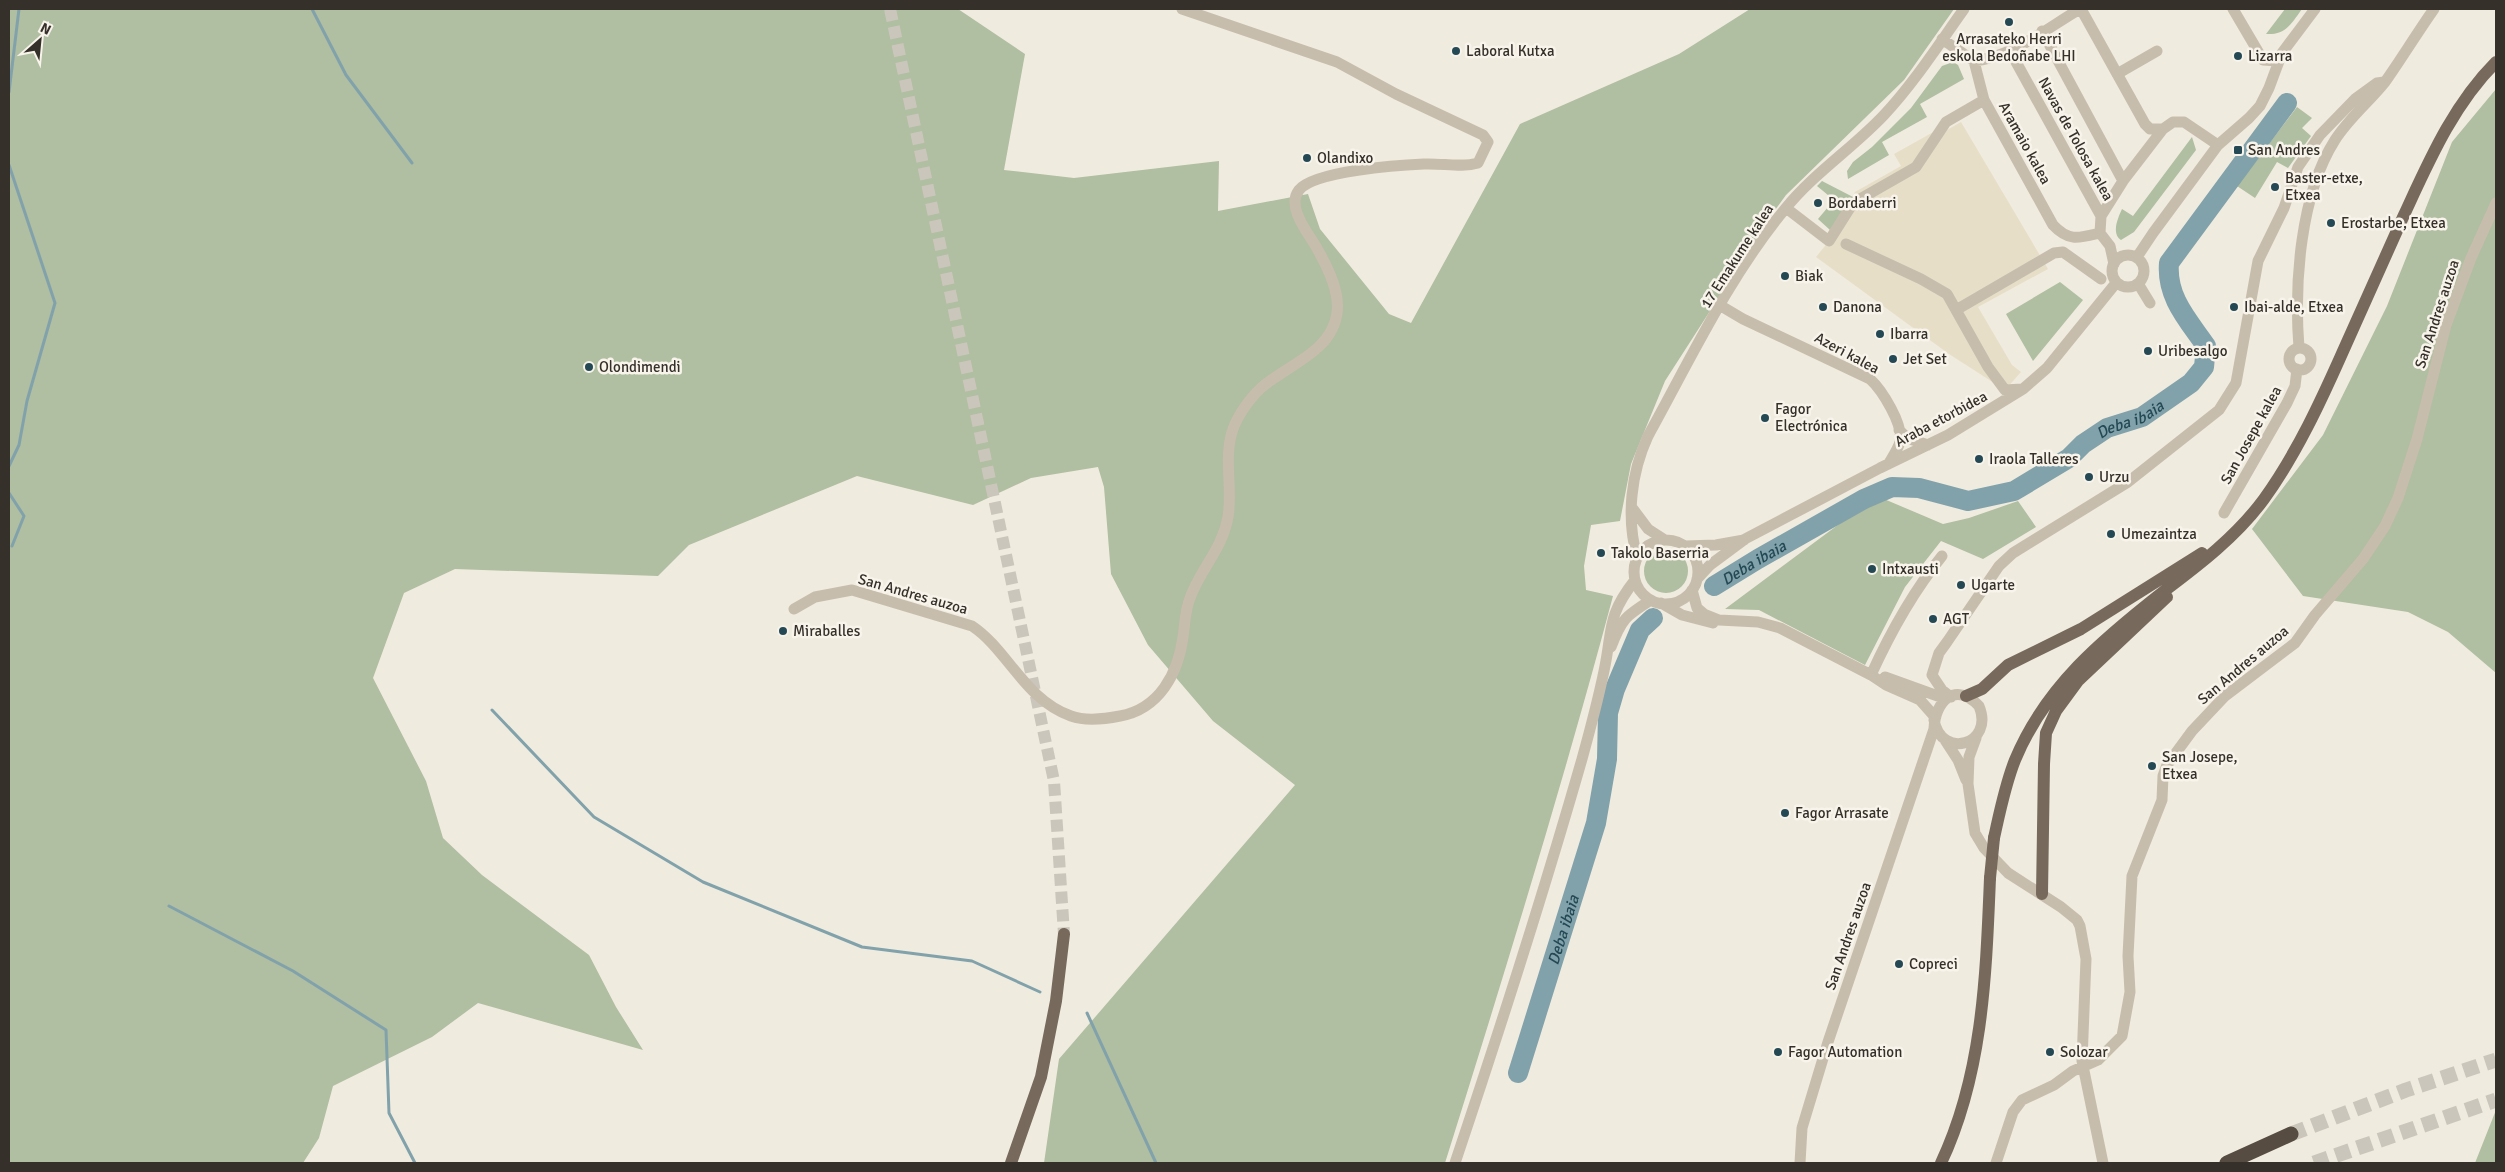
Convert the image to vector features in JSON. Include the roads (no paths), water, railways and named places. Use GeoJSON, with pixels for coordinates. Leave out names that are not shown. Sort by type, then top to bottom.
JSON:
{"type":"FeatureCollection","features":[{"type":"Feature","properties":{"kind":"highway"},"geometry":{"type":"LineString","coordinates":[[2227,1163],[2291,1134]]}},
{"type":"Feature","properties":{"kind":"main road"},"geometry":{"type":"LineString","coordinates":[[1941,1163],[1951,1143],[1968,1090],[1977,1048],[1984,1003],[1990,878],[1994,838],[2004,793],[2015,760],[2030,728],[2047,701],[2066,677],[2100,642],[2185,576],[2244,522],[2278,479],[2318,407],[2416,190],[2444,134],[2475,85],[2496,62]]}},
{"type":"Feature","properties":{"kind":"main road"},"geometry":{"type":"LineString","coordinates":[[1966,696],[1982,689],[2008,665],[2082,629],[2202,553],[2244,522]]}},
{"type":"Feature","properties":{"kind":"main road"},"geometry":{"type":"LineString","coordinates":[[2042,894],[2046,734],[2056,711],[2078,681],[2159,606],[2185,576]]}},
{"type":"Feature","properties":{"kind":"main road"},"geometry":{"type":"LineString","coordinates":[[1011,1163],[1041,1077],[1056,1002],[1064,934]]}},
{"type":"Feature","properties":{"kind":"street","name":"San Andres auzoa"},"geometry":{"type":"LineString","coordinates":[[794,609],[815,597],[852,590],[972,626],[985,637],[1018,676],[1040,697],[1071,716],[1092,718],[1120,716],[1138,712],[1156,700],[1165,688],[1179,655],[1188,602],[1193,589],[1222,541],[1231,499],[1228,447],[1234,425],[1261,388],[1315,350],[1327,337],[1336,318],[1338,304],[1336,289],[1294,201],[1298,191],[1305,185],[1324,178],[1358,170],[1423,164],[1470,166],[1478,163],[1488,142],[1483,135],[1396,94],[1349,67],[1324,56],[1182,9]]}},
{"type":"Feature","properties":{"kind":"street","name":"17 Emakume kalea"},"geometry":{"type":"LineString","coordinates":[[1637,557],[1632,509],[1632,488],[1640,454],[1707,331],[1724,307],[1730,292],[1752,256],[1786,208],[1816,177],[1883,115],[1964,9]]}},
{"type":"Feature","properties":{"kind":"street"},"geometry":{"type":"LineString","coordinates":[[1942,39],[1974,61],[1988,60],[2010,51],[2081,9],[2145,124],[2150,128],[2162,129]]}},
{"type":"Feature","properties":{"kind":"street"},"geometry":{"type":"LineString","coordinates":[[2233,9],[2263,60],[2278,61]]}},
{"type":"Feature","properties":{"kind":"street"},"geometry":{"type":"LineString","coordinates":[[2137,257],[2152,233],[2218,145],[2260,106],[2269,88],[2278,61],[2315,9]]}},
{"type":"Feature","properties":{"kind":"street","name":"San Josepe kalea"},"geometry":{"type":"LineString","coordinates":[[2299,348],[2298,303],[2302,247],[2309,204],[2316,181],[2335,140],[2358,110],[2384,82],[2434,9]]}},
{"type":"Feature","properties":{"kind":"street"},"geometry":{"type":"LineString","coordinates":[[2042,32],[2123,181]]}},
{"type":"Feature","properties":{"kind":"street","name":"Navas de Tolosa kalea"},"geometry":{"type":"LineString","coordinates":[[2010,51],[2101,216]]}},
{"type":"Feature","properties":{"kind":"street"},"geometry":{"type":"LineString","coordinates":[[2117,74],[2157,51]]}},
{"type":"Feature","properties":{"kind":"street","name":"Aramaio kalea"},"geometry":{"type":"LineString","coordinates":[[1974,61],[1984,100],[2047,215],[2062,234],[2076,238],[2100,233]]}},
{"type":"Feature","properties":{"kind":"street"},"geometry":{"type":"LineString","coordinates":[[1913,687],[1932,675],[1939,653],[1999,566],[2019,548],[2128,482],[2219,410],[2236,383],[2258,262],[2284,208],[2298,167],[2320,135],[2355,99],[2377,83],[2384,82]]}},
{"type":"Feature","properties":{"kind":"street"},"geometry":{"type":"LineString","coordinates":[[1786,208],[1829,240],[1853,203],[1916,166],[1946,122],[1984,100]]}},
{"type":"Feature","properties":{"kind":"street"},"geometry":{"type":"LineString","coordinates":[[2114,264],[2110,246],[2100,233],[2101,216],[2123,181],[2162,129],[2173,122],[2184,122],[2218,145]]}},
{"type":"Feature","properties":{"kind":"street","name":"San Andres auzoa"},"geometry":{"type":"LineString","coordinates":[[1996,1163],[2013,1112],[2022,1100],[2054,1085],[2072,1071],[2083,1068],[2105,1055],[2122,1036],[2130,992],[2128,956],[2132,876],[2162,800],[2163,776],[2167,765],[2192,731],[2225,696],[2295,643],[2362,559],[2385,526],[2398,498],[2417,439],[2446,325],[2471,258],[2496,203]]}},
{"type":"Feature","properties":{"kind":"street"},"geometry":{"type":"LineString","coordinates":[[1846,244],[1922,279],[1947,294],[1988,367],[2005,390],[2023,389]]}},
{"type":"Feature","properties":{"kind":"street"},"geometry":{"type":"LineString","coordinates":[[1956,310],[2054,252],[2063,252],[2101,279]]}},
{"type":"Feature","properties":{"kind":"street"},"geometry":{"type":"LineString","coordinates":[[2127,255],[2137,257],[2145,271],[2138,284],[2130,288],[2116,283],[2112,274],[2117,259],[2127,255]]}},
{"type":"Feature","properties":{"kind":"street","name":"Araba etorbidea"},"geometry":{"type":"LineString","coordinates":[[1697,579],[1710,565],[1745,539],[1889,463],[1928,445],[1996,407],[2023,389],[2047,368],[2116,283]]}},
{"type":"Feature","properties":{"kind":"street"},"geometry":{"type":"LineString","coordinates":[[2138,284],[2150,303]]}},
{"type":"Feature","properties":{"kind":"street","name":"Azeri kalea"},"geometry":{"type":"LineString","coordinates":[[1724,307],[1870,379],[1886,399],[1899,430]]}},
{"type":"Feature","properties":{"kind":"street","name":"San Josepe kalea"},"geometry":{"type":"LineString","coordinates":[[2299,348],[2309,353],[2310,360],[2308,366],[2297,369],[2292,366],[2289,356],[2293,350],[2299,348]]}},
{"type":"Feature","properties":{"kind":"street","name":"San Josepe kalea"},"geometry":{"type":"LineString","coordinates":[[2224,513],[2287,403],[2295,386],[2297,369]]}},
{"type":"Feature","properties":{"kind":"street"},"geometry":{"type":"LineString","coordinates":[[1899,430],[1907,438],[1928,445]]}},
{"type":"Feature","properties":{"kind":"street"},"geometry":{"type":"LineString","coordinates":[[1889,463],[1901,440],[1899,430]]}},
{"type":"Feature","properties":{"kind":"street"},"geometry":{"type":"LineString","coordinates":[[1606,660],[1620,624],[1628,614],[1656,602],[1678,601],[1692,590],[1697,579],[1696,561],[1685,546],[1665,540],[1648,529],[1632,509]]}},
{"type":"Feature","properties":{"kind":"street","name":"Araba etorbidea"},"geometry":{"type":"LineString","coordinates":[[1685,546],[1716,545],[1745,539]]}},
{"type":"Feature","properties":{"kind":"street"},"geometry":{"type":"LineString","coordinates":[[1665,540],[1649,544],[1637,557],[1634,564],[1634,580],[1638,588],[1656,602],[1682,615],[1704,622],[1719,620],[1758,622],[1780,628],[1871,675],[1886,685],[1920,700],[1934,719],[1936,728],[1958,760],[1968,784]]}},
{"type":"Feature","properties":{"kind":"street"},"geometry":{"type":"LineString","coordinates":[[1871,675],[1892,628],[1919,584],[1942,556]]}},
{"type":"Feature","properties":{"kind":"street"},"geometry":{"type":"LineString","coordinates":[[1455,1163],[1480,1090],[1575,784],[1596,709],[1612,618],[1621,597],[1634,580]]}},
{"type":"Feature","properties":{"kind":"street"},"geometry":{"type":"LineString","coordinates":[[1692,590],[1697,608],[1704,614],[1719,620]]}},
{"type":"Feature","properties":{"kind":"street"},"geometry":{"type":"LineString","coordinates":[[1871,675],[1882,676],[1948,698],[1966,696],[1974,700],[1983,714],[1983,723],[1969,757],[1968,784],[1975,833],[1984,848],[2008,873],[2042,894],[2077,920],[2086,959],[2082,1014],[2083,1068],[2103,1162]]}},
{"type":"Feature","properties":{"kind":"street"},"geometry":{"type":"LineString","coordinates":[[1932,675],[1948,698]]}},
{"type":"Feature","properties":{"kind":"street","name":"San Andres auzoa"},"geometry":{"type":"LineString","coordinates":[[1800,1163],[1802,1128],[1828,1042],[1934,730],[1934,719],[1939,706],[1948,698]]}},
{"type":"Feature","properties":{"kind":"street"},"geometry":{"type":"LineString","coordinates":[[1945,740],[1960,744],[1976,738]]}},
{"type":"Feature","properties":{"kind":"waterway"},"geometry":{"type":"LineString","coordinates":[[9,92],[19,9]]}},
{"type":"Feature","properties":{"kind":"waterway"},"geometry":{"type":"LineString","coordinates":[[312,9],[346,75],[412,163]]}},
{"type":"Feature","properties":{"kind":"waterway","name":"Deba ibaia"},"geometry":{"type":"LineString","coordinates":[[1714,586],[1864,499],[1892,487],[1919,488],[1968,501],[2014,491],[2069,458],[2083,444],[2107,428],[2142,417],[2191,383],[2204,367],[2206,346],[2180,308],[2175,297],[2171,287],[2169,263],[2287,103]]}},
{"type":"Feature","properties":{"kind":"waterway"},"geometry":{"type":"LineString","coordinates":[[9,165],[55,303],[27,401],[19,445],[9,466]]}},
{"type":"Feature","properties":{"kind":"waterway"},"geometry":{"type":"LineString","coordinates":[[9,493],[24,516],[12,546]]}},
{"type":"Feature","properties":{"kind":"waterway","name":"Deba ibaia"},"geometry":{"type":"LineString","coordinates":[[1518,1073],[1596,823],[1607,759],[1608,713],[1615,689],[1640,630],[1653,618]]}},
{"type":"Feature","properties":{"kind":"waterway"},"geometry":{"type":"LineString","coordinates":[[492,710],[594,817],[703,882],[862,947],[972,961],[1040,992]]}},
{"type":"Feature","properties":{"kind":"waterway"},"geometry":{"type":"LineString","coordinates":[[169,906],[293,971],[386,1030],[389,1113],[415,1163]]}},
{"type":"Feature","properties":{"kind":"waterway"},"geometry":{"type":"LineString","coordinates":[[1087,1013],[1156,1163]]}},
{"type":"Feature","properties":{"kind":"tunnel"},"geometry":{"type":"LineString","coordinates":[[890,9],[1054,781],[1064,934]]}},
{"type":"Feature","properties":{"kind":"tunnel"},"geometry":{"type":"LineString","coordinates":[[2291,1134],[2406,1090],[2496,1060]]}},
{"type":"Feature","properties":{"kind":"tunnel"},"geometry":{"type":"LineString","coordinates":[[2314,1163],[2496,1100]]}},
{"type":"Feature","properties":{"kind":"place","name":"Arrasateko Herri eskola Bedoñabe LHI"},"geometry":{"type":"Point","coordinates":[2009,22]}},
{"type":"Feature","properties":{"kind":"place","name":"Laboral Kutxa"},"geometry":{"type":"Point","coordinates":[1456,51]}},
{"type":"Feature","properties":{"kind":"place","name":"Lizarra"},"geometry":{"type":"Point","coordinates":[2238,56]}},
{"type":"Feature","properties":{"kind":"place","name":"San Andres"},"geometry":{"type":"Point","coordinates":[2238,150]}},
{"type":"Feature","properties":{"kind":"place","name":"Olandixo"},"geometry":{"type":"Point","coordinates":[1307,158]}},
{"type":"Feature","properties":{"kind":"place","name":"Baster-etxe, Etxea"},"geometry":{"type":"Point","coordinates":[2275,187]}},
{"type":"Feature","properties":{"kind":"place","name":"Bordaberri"},"geometry":{"type":"Point","coordinates":[1818,203]}},
{"type":"Feature","properties":{"kind":"place","name":"Erostarbe, Etxea"},"geometry":{"type":"Point","coordinates":[2331,223]}},
{"type":"Feature","properties":{"kind":"place","name":"Biak"},"geometry":{"type":"Point","coordinates":[1785,276]}},
{"type":"Feature","properties":{"kind":"place","name":"Danona"},"geometry":{"type":"Point","coordinates":[1823,307]}},
{"type":"Feature","properties":{"kind":"place","name":"Ibai-alde, Etxea"},"geometry":{"type":"Point","coordinates":[2234,307]}},
{"type":"Feature","properties":{"kind":"place","name":"Ibarra"},"geometry":{"type":"Point","coordinates":[1880,334]}},
{"type":"Feature","properties":{"kind":"place","name":"Uribesalgo"},"geometry":{"type":"Point","coordinates":[2148,351]}},
{"type":"Feature","properties":{"kind":"place","name":"Jet Set"},"geometry":{"type":"Point","coordinates":[1893,359]}},
{"type":"Feature","properties":{"kind":"place","name":"Olondimendi"},"geometry":{"type":"Point","coordinates":[589,367]}},
{"type":"Feature","properties":{"kind":"place","name":"Fagor Electrónica"},"geometry":{"type":"Point","coordinates":[1765,418]}},
{"type":"Feature","properties":{"kind":"place","name":"Iraola Talleres"},"geometry":{"type":"Point","coordinates":[1979,459]}},
{"type":"Feature","properties":{"kind":"place","name":"Urzu"},"geometry":{"type":"Point","coordinates":[2089,477]}},
{"type":"Feature","properties":{"kind":"place","name":"Umezaintza"},"geometry":{"type":"Point","coordinates":[2111,534]}},
{"type":"Feature","properties":{"kind":"place","name":"Takolo Baserria"},"geometry":{"type":"Point","coordinates":[1601,553]}},
{"type":"Feature","properties":{"kind":"place","name":"Intxausti"},"geometry":{"type":"Point","coordinates":[1872,569]}},
{"type":"Feature","properties":{"kind":"place","name":"Ugarte"},"geometry":{"type":"Point","coordinates":[1961,585]}},
{"type":"Feature","properties":{"kind":"place","name":"AGT"},"geometry":{"type":"Point","coordinates":[1933,619]}},
{"type":"Feature","properties":{"kind":"place","name":"Miraballes"},"geometry":{"type":"Point","coordinates":[783,631]}},
{"type":"Feature","properties":{"kind":"place","name":"San Josepe, Etxea"},"geometry":{"type":"Point","coordinates":[2152,766]}},
{"type":"Feature","properties":{"kind":"place","name":"Fagor Arrasate"},"geometry":{"type":"Point","coordinates":[1785,813]}},
{"type":"Feature","properties":{"kind":"place","name":"Copreci"},"geometry":{"type":"Point","coordinates":[1899,964]}},
{"type":"Feature","properties":{"kind":"place","name":"Fagor Automation"},"geometry":{"type":"Point","coordinates":[1778,1052]}},
{"type":"Feature","properties":{"kind":"place","name":"Solozar"},"geometry":{"type":"Point","coordinates":[2050,1052]}}]}
